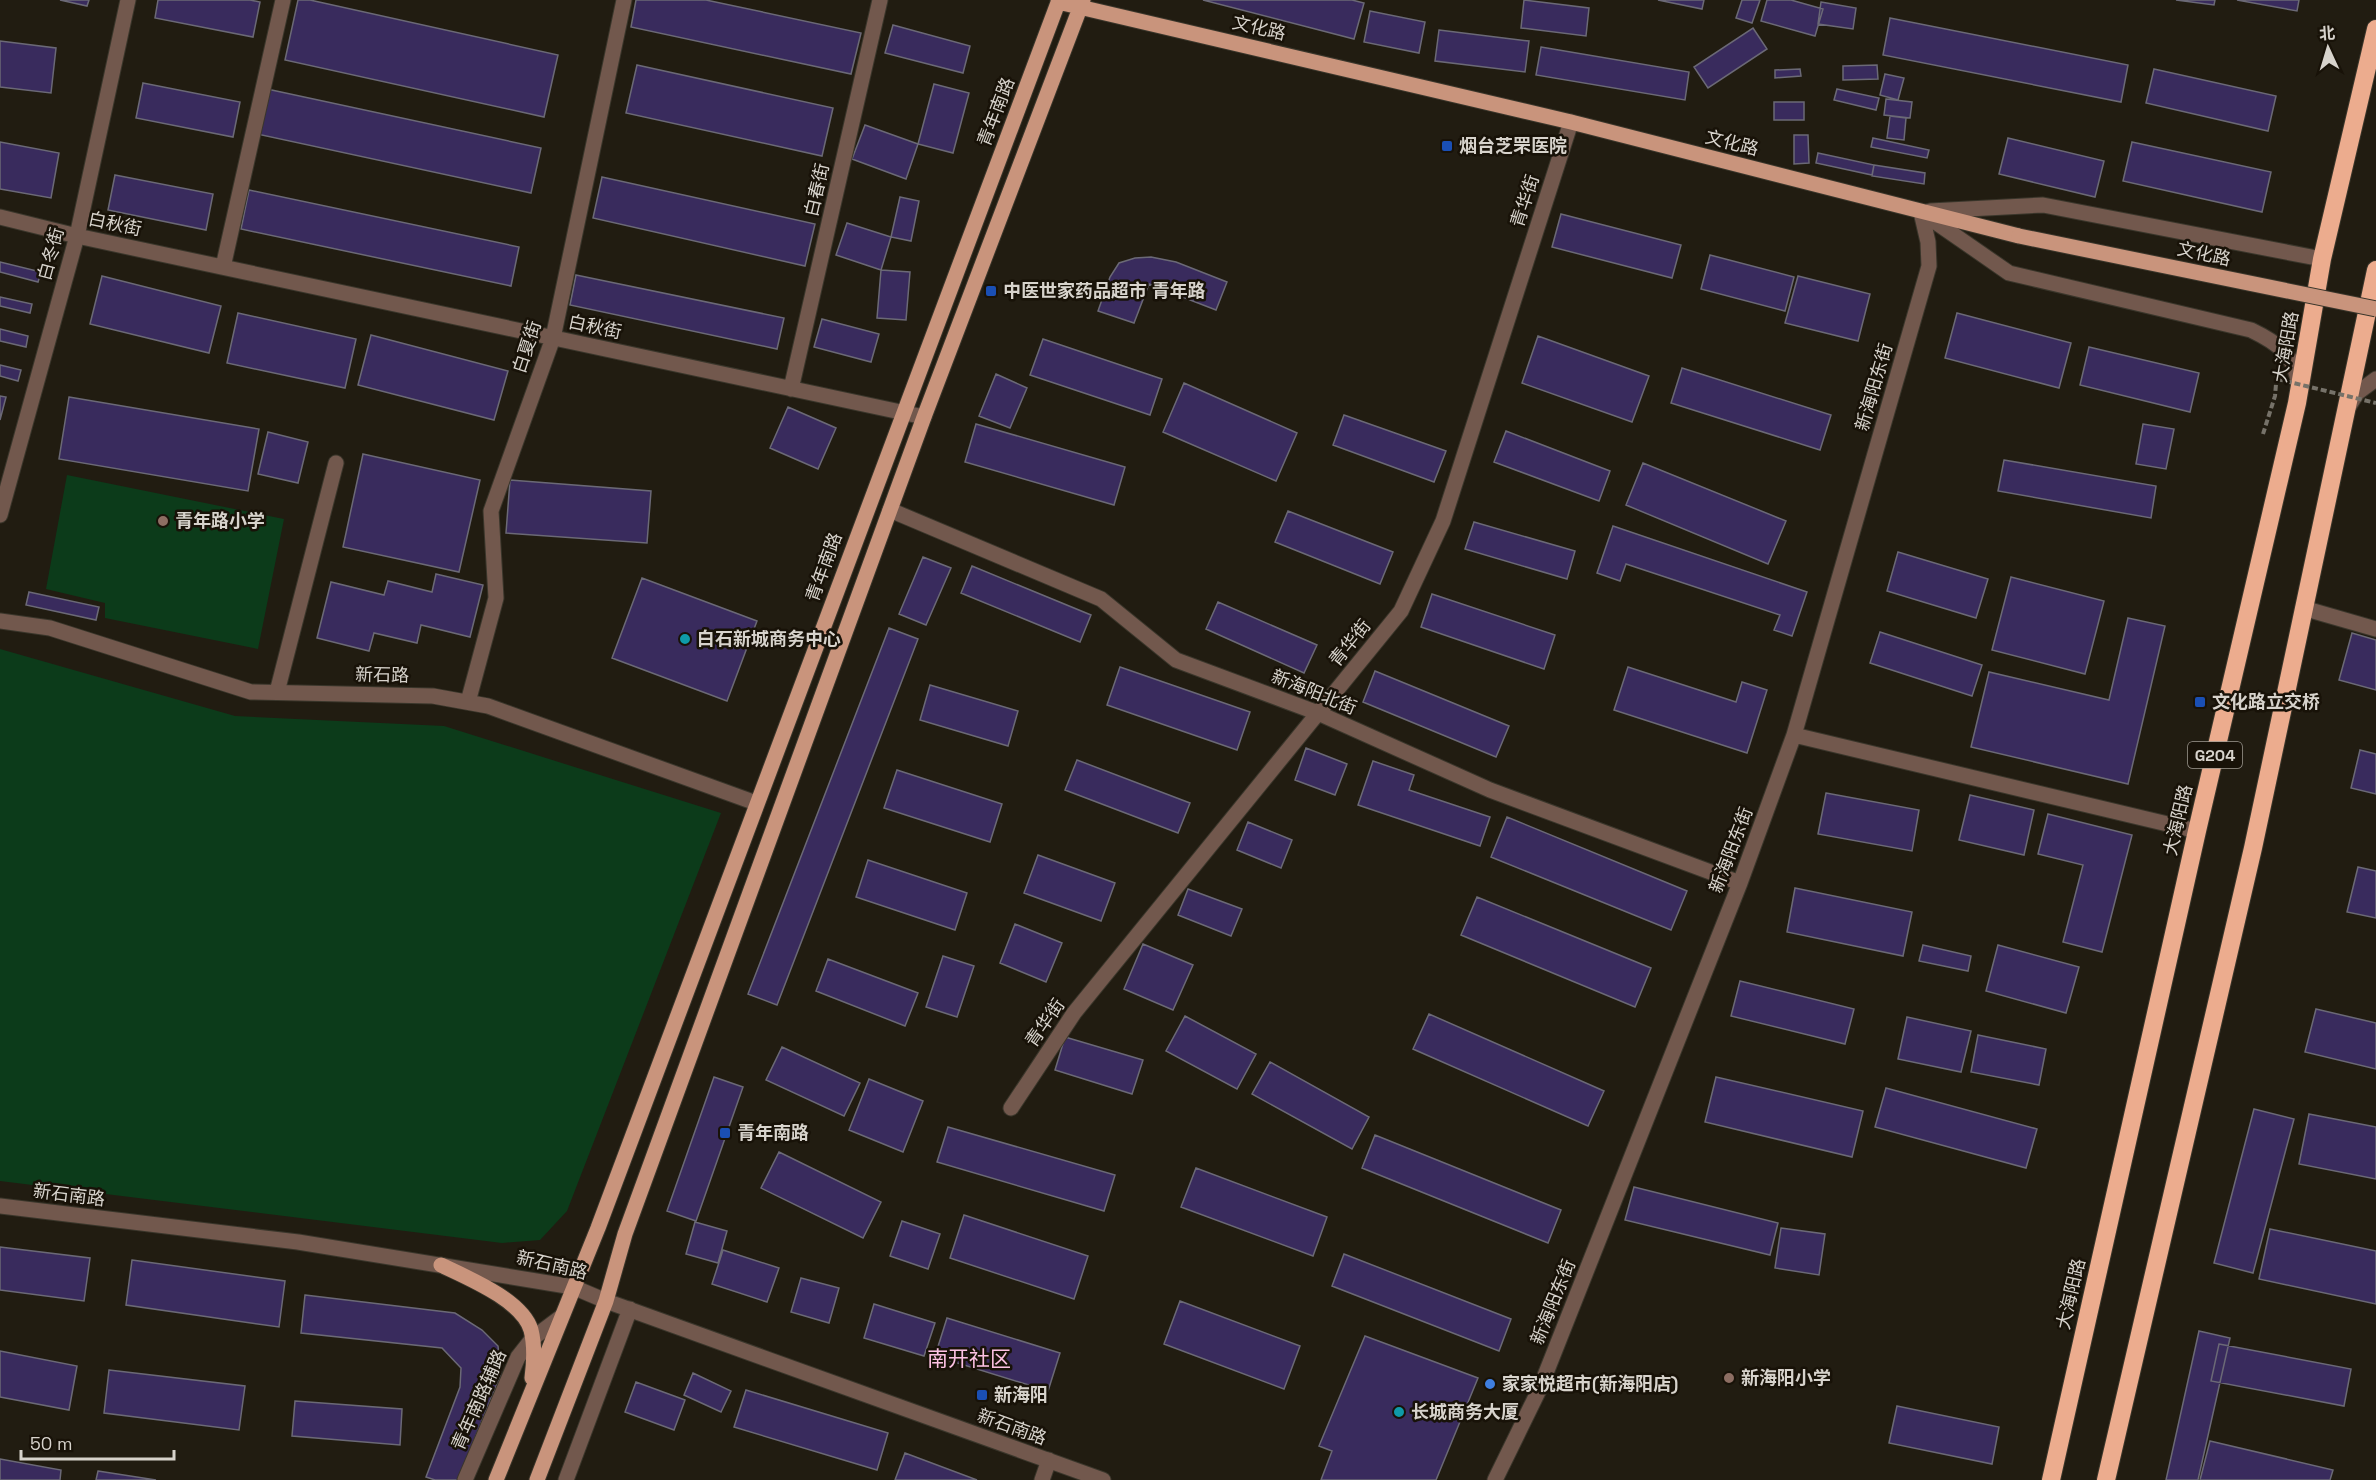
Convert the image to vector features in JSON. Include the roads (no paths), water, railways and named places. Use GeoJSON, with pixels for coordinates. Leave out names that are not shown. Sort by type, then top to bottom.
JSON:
{"type":"FeatureCollection","features":[{"type":"Feature","properties":{"kind":"highway","name":"大海阳路"},"geometry":{"type":"LineString","coordinates":[[2051,1480],[2197,831],[2297,403],[2322,259],[2376,28]]}},
{"type":"Feature","properties":{"kind":"highway","name":"G204"},"geometry":{"type":"LineString","coordinates":[[2106,1480],[2253,848],[2376,270]]}},
{"type":"Feature","properties":{"kind":"main road","name":"文化路"},"geometry":{"type":"LineString","coordinates":[[1055,1],[1081,3],[1571,122],[2019,236],[2376,309]]}},
{"type":"Feature","properties":{"kind":"main road","name":"青年南路"},"geometry":{"type":"LineString","coordinates":[[496,1480],[598,1228],[1055,1]]}},
{"type":"Feature","properties":{"kind":"main road"},"geometry":{"type":"LineString","coordinates":[[537,1480],[606,1301],[625,1234],[924,417],[1081,3]]}},
{"type":"Feature","properties":{"kind":"main road"},"geometry":{"type":"LineString","coordinates":[[441,1265],[508,1302],[527,1321],[532,1338],[534,1362],[531,1391]]}},
{"type":"Feature","properties":{"kind":"street","name":"白冬街"},"geometry":{"type":"LineString","coordinates":[[0,515],[77,236],[128,0]]}},
{"type":"Feature","properties":{"kind":"street"},"geometry":{"type":"LineString","coordinates":[[223,267],[283,0]]}},
{"type":"Feature","properties":{"kind":"street","name":"白夏街"},"geometry":{"type":"LineString","coordinates":[[468,702],[496,598],[491,511],[553,338],[624,0]]}},
{"type":"Feature","properties":{"kind":"street","name":"白春街"},"geometry":{"type":"LineString","coordinates":[[791,389],[880,0]]}},
{"type":"Feature","properties":{"kind":"street","name":"青华街"},"geometry":{"type":"LineString","coordinates":[[1011,1108],[1074,1013],[1401,611],[1443,521],[1571,122]]}},
{"type":"Feature","properties":{"kind":"street"},"geometry":{"type":"LineString","coordinates":[[1921,212],[2043,206],[2322,259]]}},
{"type":"Feature","properties":{"kind":"street"},"geometry":{"type":"LineString","coordinates":[[1921,212],[2009,273],[2251,330],[2271,339],[2289,356],[2297,372],[2299,388],[2297,403]]}},
{"type":"Feature","properties":{"kind":"street","name":"新海阳东街"},"geometry":{"type":"LineString","coordinates":[[1496,1480],[1540,1388],[1740,883],[1794,735],[1929,266],[1928,242],[1921,212]]}},
{"type":"Feature","properties":{"kind":"street","name":"白秋街"},"geometry":{"type":"LineString","coordinates":[[0,217],[77,236],[924,417]]}},
{"type":"Feature","properties":{"kind":"street"},"geometry":{"type":"LineString","coordinates":[[2346,411],[2357,393],[2376,379]]}},
{"type":"Feature","properties":{"kind":"street"},"geometry":{"type":"LineString","coordinates":[[277,692],[336,463]]}},
{"type":"Feature","properties":{"kind":"street","name":"新海阳北街"},"geometry":{"type":"LineString","coordinates":[[890,510],[1101,598],[1176,660],[1318,713],[1490,790],[1740,883]]}},
{"type":"Feature","properties":{"kind":"street"},"geometry":{"type":"LineString","coordinates":[[2303,608],[2376,629]]}},
{"type":"Feature","properties":{"kind":"street","name":"新石路"},"geometry":{"type":"LineString","coordinates":[[0,621],[50,628],[251,692],[433,696],[488,706],[756,803]]}},
{"type":"Feature","properties":{"kind":"street"},"geometry":{"type":"LineString","coordinates":[[1794,735],[2197,831]]}},
{"type":"Feature","properties":{"kind":"street","name":"新石南路"},"geometry":{"type":"LineString","coordinates":[[0,1206],[298,1242],[573,1287],[630,1310],[1103,1480]]}},
{"type":"Feature","properties":{"kind":"street"},"geometry":{"type":"LineString","coordinates":[[566,1480],[630,1310]]}},
{"type":"Feature","properties":{"kind":"street","name":"青年南路辅路"},"geometry":{"type":"LineString","coordinates":[[465,1480],[518,1357],[532,1338],[561,1317]]}},
{"type":"Feature","properties":{"kind":"street"},"geometry":{"type":"LineString","coordinates":[[1042,1480],[1049,1460]]}},
{"type":"Feature","properties":{"kind":"place","name":"烟台芝罘医院"},"geometry":{"type":"Point","coordinates":[1447,146]}},
{"type":"Feature","properties":{"kind":"place","name":"中医世家药品超市 青年路"},"geometry":{"type":"Point","coordinates":[991,291]}},
{"type":"Feature","properties":{"kind":"place","name":"青年路小学"},"geometry":{"type":"Point","coordinates":[163,521]}},
{"type":"Feature","properties":{"kind":"place","name":"白石新城商务中心"},"geometry":{"type":"Point","coordinates":[685,639]}},
{"type":"Feature","properties":{"kind":"place","name":"文化路立交桥"},"geometry":{"type":"Point","coordinates":[2200,702]}},
{"type":"Feature","properties":{"kind":"place","name":"青年南路"},"geometry":{"type":"Point","coordinates":[725,1133]}},
{"type":"Feature","properties":{"kind":"place","name":"新海阳小学"},"geometry":{"type":"Point","coordinates":[1729,1378]}},
{"type":"Feature","properties":{"kind":"place","name":"家家悦超市(新海阳店)"},"geometry":{"type":"Point","coordinates":[1490,1384]}},
{"type":"Feature","properties":{"kind":"place","name":"新海阳"},"geometry":{"type":"Point","coordinates":[982,1395]}},
{"type":"Feature","properties":{"kind":"place","name":"长城商务大厦"},"geometry":{"type":"Point","coordinates":[1399,1412]}},
{"type":"Feature","properties":{"kind":"district","name":"南开社区"},"geometry":{"type":"Point","coordinates":[969,1359]}}]}
